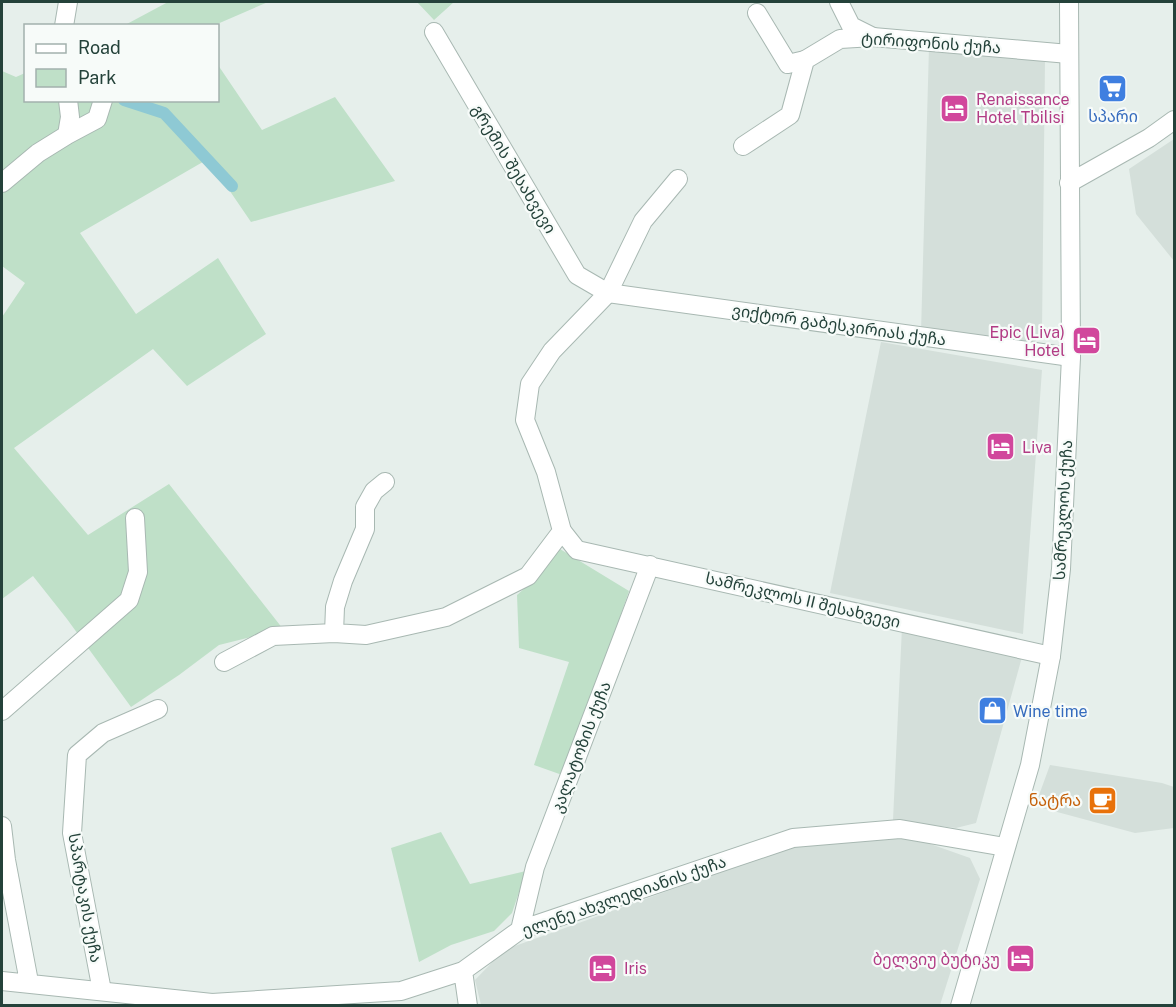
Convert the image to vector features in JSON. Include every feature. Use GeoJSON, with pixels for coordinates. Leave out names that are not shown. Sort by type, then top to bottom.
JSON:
{"type":"FeatureCollection","features":[{"type":"Feature","properties":{"kind":"street"},"geometry":{"type":"LineString","coordinates":[[64,24],[68,2]]}},
{"type":"Feature","properties":{"kind":"street"},"geometry":{"type":"LineString","coordinates":[[839,2],[851,26],[873,37]]}},
{"type":"Feature","properties":{"kind":"street","name":"სამრეკლოს ქუჩა"},"geometry":{"type":"LineString","coordinates":[[960,1005],[1030,765],[1051,656],[1062,569],[1071,357],[1069,2]]}},
{"type":"Feature","properties":{"kind":"street"},"geometry":{"type":"LineString","coordinates":[[743,146],[790,115],[805,60],[788,64],[757,13]]}},
{"type":"Feature","properties":{"kind":"street","name":"გრემის შესახვევი"},"geometry":{"type":"LineString","coordinates":[[434,32],[577,275],[608,293]]}},
{"type":"Feature","properties":{"kind":"street","name":"ტირიფონის ქუჩა"},"geometry":{"type":"LineString","coordinates":[[805,60],[840,39],[873,37],[1069,54]]}},
{"type":"Feature","properties":{"kind":"street"},"geometry":{"type":"LineString","coordinates":[[67,135],[70,117],[69,102]]}},
{"type":"Feature","properties":{"kind":"street"},"geometry":{"type":"LineString","coordinates":[[2,183],[38,153],[97,119],[102,102]]}},
{"type":"Feature","properties":{"kind":"street"},"geometry":{"type":"LineString","coordinates":[[1069,183],[1149,138],[1174,120]]}},
{"type":"Feature","properties":{"kind":"street"},"geometry":{"type":"LineString","coordinates":[[224,662],[273,636],[334,633],[366,635],[446,617],[528,576],[562,531],[546,472],[525,420],[531,384],[552,351],[608,293],[643,221],[678,179]]}},
{"type":"Feature","properties":{"kind":"street","name":"ვიქტორ გაბესკირიას ქუჩა"},"geometry":{"type":"LineString","coordinates":[[608,293],[1071,357]]}},
{"type":"Feature","properties":{"kind":"street"},"geometry":{"type":"LineString","coordinates":[[334,633],[335,608],[343,581],[365,529],[364,507],[374,491],[385,482]]}},
{"type":"Feature","properties":{"kind":"street"},"geometry":{"type":"LineString","coordinates":[[2,711],[129,600],[138,572],[135,518]]}},
{"type":"Feature","properties":{"kind":"street","name":"სამრეკლოს II შესახვევი"},"geometry":{"type":"LineString","coordinates":[[562,531],[577,550],[1051,656]]}},
{"type":"Feature","properties":{"kind":"street","name":"კალატოზის ქუჩა"},"geometry":{"type":"LineString","coordinates":[[520,930],[535,867],[650,565]]}},
{"type":"Feature","properties":{"kind":"street","name":"სპარტაკის ქუჩა"},"geometry":{"type":"LineString","coordinates":[[102,991],[72,833],[77,755],[103,733],[158,709]]}},
{"type":"Feature","properties":{"kind":"street"},"geometry":{"type":"LineString","coordinates":[[2,826],[6,860],[29,982]]}},
{"type":"Feature","properties":{"kind":"street","name":"ელენე ახვლედიანის ქუჩა"},"geometry":{"type":"LineString","coordinates":[[2,981],[29,982],[212,1004],[401,991],[463,971],[520,930],[793,838],[900,828],[1005,847]]}},
{"type":"Feature","properties":{"kind":"street"},"geometry":{"type":"LineString","coordinates":[[463,971],[468,1005]]}},
{"type":"Feature","properties":{"kind":"shaded area"},"geometry":{"type":"Polygon","coordinates":[[[929,47],[1045,60],[1042,331],[1034,343],[921,332],[929,47]]]}},
{"type":"Feature","properties":{"kind":"shaded area"},"geometry":{"type":"Polygon","coordinates":[[[1174,139],[1174,261],[1136,214],[1129,169],[1174,139]]]}},
{"type":"Feature","properties":{"kind":"shaded area"},"geometry":{"type":"Polygon","coordinates":[[[881,342],[1042,370],[1023,634],[830,593],[881,342]]]}},
{"type":"Feature","properties":{"kind":"shaded area"},"geometry":{"type":"Polygon","coordinates":[[[902,627],[1022,657],[976,823],[956,828],[893,820],[902,627]]]}},
{"type":"Feature","properties":{"kind":"shaded area"},"geometry":{"type":"Polygon","coordinates":[[[1050,765],[1162,783],[1174,787],[1174,828],[1135,833],[1035,806],[1050,765]]]}},
{"type":"Feature","properties":{"kind":"shaded area"},"geometry":{"type":"Polygon","coordinates":[[[905,835],[970,858],[980,879],[940,1005],[481,1005],[475,980],[504,950],[812,839],[905,835]]]}},
{"type":"Feature","properties":{"kind":"green space"},"geometry":{"type":"Polygon","coordinates":[[[168,2],[268,2],[217,24],[127,24],[168,2]]]}},
{"type":"Feature","properties":{"kind":"green space"},"geometry":{"type":"Polygon","coordinates":[[[417,2],[454,2],[434,20],[417,2]]]}},
{"type":"Feature","properties":{"kind":"green space"},"geometry":{"type":"Polygon","coordinates":[[[219,66],[262,130],[335,97],[395,181],[251,222],[208,159],[80,233],[136,314],[218,258],[266,334],[187,386],[153,349],[14,448],[88,535],[169,484],[283,629],[219,645],[131,707],[33,576],[2,599],[2,317],[25,283],[2,266],[2,71],[16,77],[24,73],[24,102],[219,102],[219,66]]]}},
{"type":"Feature","properties":{"kind":"green space"},"geometry":{"type":"Polygon","coordinates":[[[560,549],[629,591],[565,776],[534,765],[569,662],[519,648],[517,595],[534,580],[560,549]]]}},
{"type":"Feature","properties":{"kind":"green space"},"geometry":{"type":"Polygon","coordinates":[[[441,832],[470,884],[526,871],[512,913],[494,931],[451,945],[419,962],[391,848],[441,832]]]}},
{"type":"Feature","properties":{"kind":"waterway"},"geometry":{"type":"LineString","coordinates":[[130,102],[164,113],[232,186]]}},
{"type":"Feature","properties":{"kind":"place","name":"სპარი"},"geometry":{"type":"Point","coordinates":[1113,88]}},
{"type":"Feature","properties":{"kind":"place","name":"Renaissance Hotel Tbilisi"},"geometry":{"type":"Point","coordinates":[955,108]}},
{"type":"Feature","properties":{"kind":"place","name":"Epic (Liva) Hotel"},"geometry":{"type":"Point","coordinates":[1086,341]}},
{"type":"Feature","properties":{"kind":"place","name":"Liva"},"geometry":{"type":"Point","coordinates":[1001,447]}},
{"type":"Feature","properties":{"kind":"place","name":"Wine time"},"geometry":{"type":"Point","coordinates":[992,711]}},
{"type":"Feature","properties":{"kind":"place","name":"ნატრა"},"geometry":{"type":"Point","coordinates":[1102,800]}},
{"type":"Feature","properties":{"kind":"place","name":"ბელვიუ ბუტიკუ"},"geometry":{"type":"Point","coordinates":[1021,959]}},
{"type":"Feature","properties":{"kind":"place","name":"Iris"},"geometry":{"type":"Point","coordinates":[603,968]}}]}
